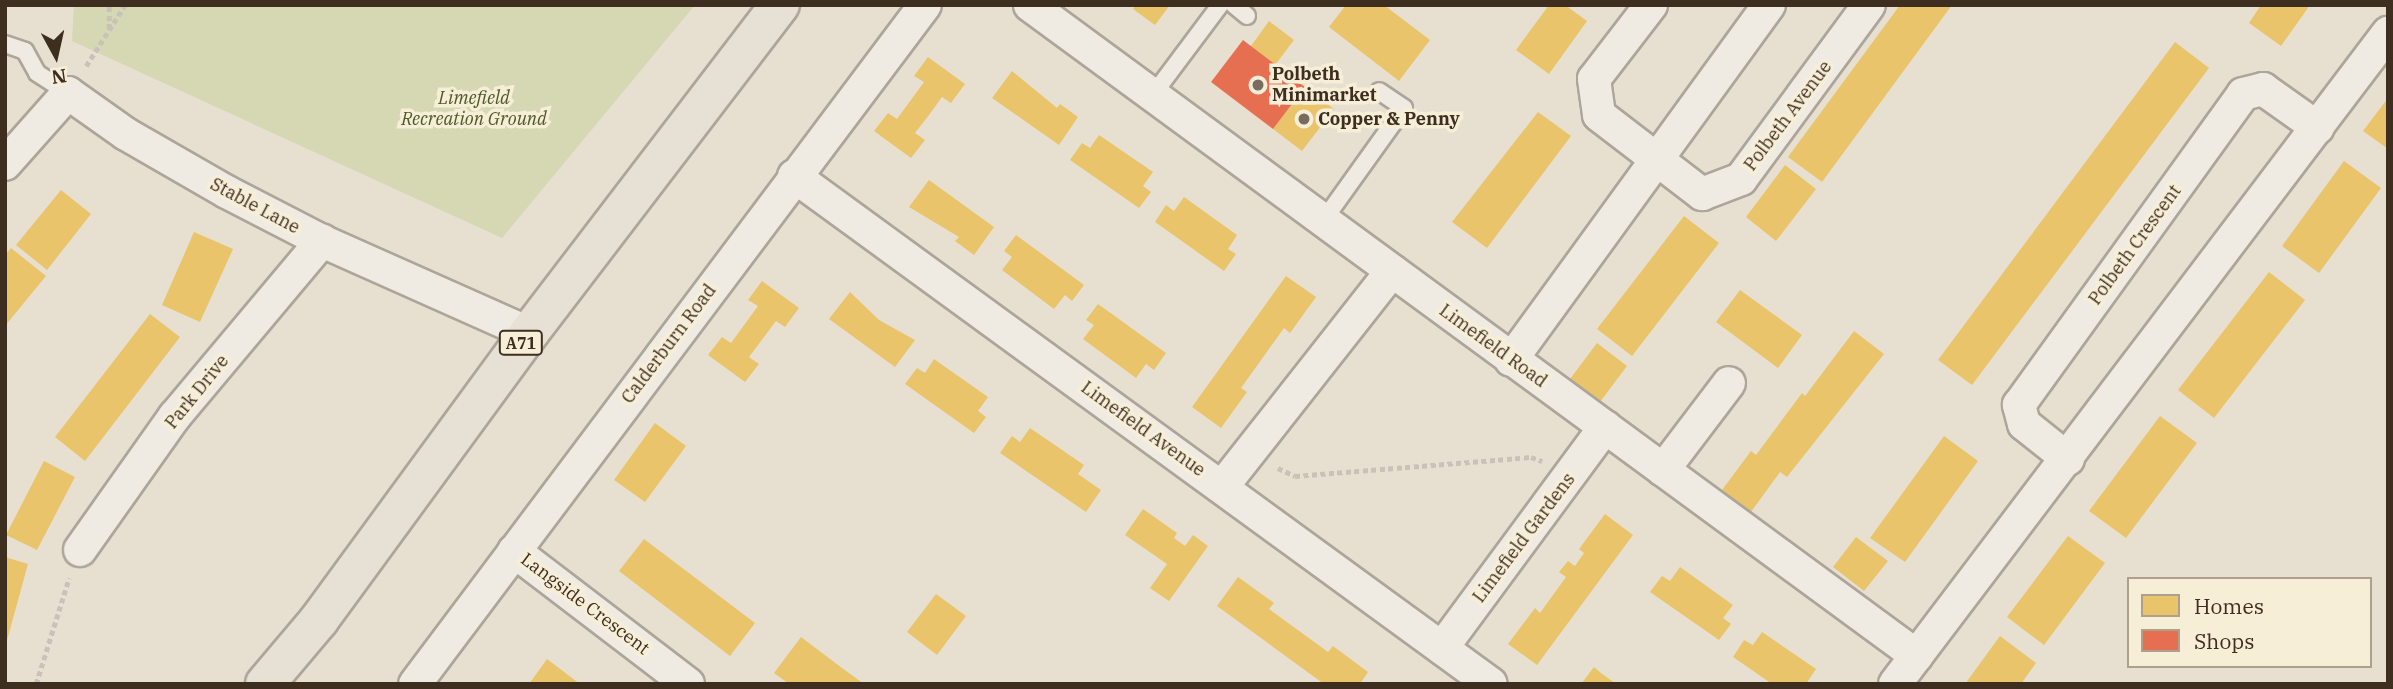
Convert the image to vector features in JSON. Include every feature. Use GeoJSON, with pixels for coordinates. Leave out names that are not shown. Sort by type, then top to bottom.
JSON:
{"type":"FeatureCollection","features":[{"type":"Feature","properties":{"kind":"main road","name":"A71"},"geometry":{"type":"LineString","coordinates":[[265,684],[319,620],[529,333],[780,5]]}},
{"type":"Feature","properties":{"kind":"street","name":"Calderburn Road"},"geometry":{"type":"LineString","coordinates":[[415,684],[925,5]]}},
{"type":"Feature","properties":{"kind":"street","name":"Limefield Road"},"geometry":{"type":"LineString","coordinates":[[1030,5],[1917,656]]}},
{"type":"Feature","properties":{"kind":"street","name":"Polbeth Avenue"},"geometry":{"type":"LineString","coordinates":[[1651,5],[1594,79],[1599,115],[1702,194],[1741,179],[1869,5]]}},
{"type":"Feature","properties":{"kind":"street"},"geometry":{"type":"LineString","coordinates":[[1511,360],[1769,5]]}},
{"type":"Feature","properties":{"kind":"street"},"geometry":{"type":"LineString","coordinates":[[1895,684],[2388,33]]}},
{"type":"Feature","properties":{"kind":"street","name":"Polbeth Crescent"},"geometry":{"type":"LineString","coordinates":[[2068,459],[2024,424],[2019,405],[2244,94],[2263,89],[2318,128]]}},
{"type":"Feature","properties":{"kind":"street","name":"Stable Lane"},"geometry":{"type":"LineString","coordinates":[[68,93],[137,141],[322,240],[529,333]]}},
{"type":"Feature","properties":{"kind":"street"},"geometry":{"type":"LineString","coordinates":[[5,164],[68,93]]}},
{"type":"Feature","properties":{"kind":"street","name":"Limefield Avenue"},"geometry":{"type":"LineString","coordinates":[[794,176],[1491,684]]}},
{"type":"Feature","properties":{"kind":"street","name":"Park Drive"},"geometry":{"type":"LineString","coordinates":[[80,550],[175,416],[322,240]]}},
{"type":"Feature","properties":{"kind":"street"},"geometry":{"type":"LineString","coordinates":[[1222,487],[1392,271]]}},
{"type":"Feature","properties":{"kind":"street"},"geometry":{"type":"LineString","coordinates":[[1663,470],[1729,383]]}},
{"type":"Feature","properties":{"kind":"street","name":"Limefield Gardens"},"geometry":{"type":"LineString","coordinates":[[1442,648],[1605,427]]}},
{"type":"Feature","properties":{"kind":"street","name":"Langside Crescent"},"geometry":{"type":"LineString","coordinates":[[514,551],[688,684]]}},
{"type":"Feature","properties":{"kind":"lane"},"geometry":{"type":"LineString","coordinates":[[1152,96],[1220,5]]}},
{"type":"Feature","properties":{"kind":"lane","name":"Stable Lane"},"geometry":{"type":"LineString","coordinates":[[5,44],[25,51],[37,73],[68,93]]}},
{"type":"Feature","properties":{"kind":"lane"},"geometry":{"type":"LineString","coordinates":[[1323,221],[1404,108],[1380,91]]}},
{"type":"Feature","properties":{"kind":"path"},"geometry":{"type":"LineString","coordinates":[[109,5],[109,30]]}},
{"type":"Feature","properties":{"kind":"path"},"geometry":{"type":"LineString","coordinates":[[68,93],[125,5]]}},
{"type":"Feature","properties":{"kind":"path"},"geometry":{"type":"LineString","coordinates":[[1248,454],[1295,476],[1531,457],[1573,471]]}},
{"type":"Feature","properties":{"kind":"path"},"geometry":{"type":"LineString","coordinates":[[36,684],[80,550]]}},
{"type":"Feature","properties":{"kind":"green space","name":"Limefield Recreation Ground"},"geometry":{"type":"Polygon","coordinates":[[[74,5],[695,5],[502,238],[72,41],[74,5]]]}},
{"type":"Feature","properties":{"kind":"building: Homes"},"geometry":{"type":"Polygon","coordinates":[[[1136,5],[1170,5],[1155,25],[1133,9],[1136,5]]]}},
{"type":"Feature","properties":{"kind":"building: Homes"},"geometry":{"type":"Polygon","coordinates":[[[1346,5],[1384,5],[1430,40],[1399,81],[1329,27],[1346,5]]]}},
{"type":"Feature","properties":{"kind":"building: Homes"},"geometry":{"type":"Polygon","coordinates":[[[1549,5],[1565,5],[1587,21],[1549,74],[1516,50],[1549,5]]]}},
{"type":"Feature","properties":{"kind":"building: Homes"},"geometry":{"type":"Polygon","coordinates":[[[1900,5],[1952,5],[1822,182],[1788,157],[1900,5]]]}},
{"type":"Feature","properties":{"kind":"building: Homes"},"geometry":{"type":"Polygon","coordinates":[[[2261,5],[2310,5],[2281,46],[2249,23],[2261,5]]]}},
{"type":"Feature","properties":{"kind":"building: Homes"},"geometry":{"type":"Polygon","coordinates":[[[1269,21],[1294,40],[1275,65],[1251,46],[1269,21]]]}},
{"type":"Feature","properties":{"kind":"building: Homes"},"geometry":{"type":"Polygon","coordinates":[[[2175,42],[2209,68],[1972,385],[1938,360],[2175,42]]]}},
{"type":"Feature","properties":{"kind":"building: Homes"},"geometry":{"type":"Polygon","coordinates":[[[928,57],[965,84],[951,103],[942,97],[915,133],[925,140],[911,158],[874,131],[888,113],[897,119],[924,82],[914,76],[928,57]]]}},
{"type":"Feature","properties":{"kind":"building: Homes"},"geometry":{"type":"Polygon","coordinates":[[[1012,71],[1057,108],[1060,104],[1078,117],[1059,145],[992,98],[1012,71]]]}},
{"type":"Feature","properties":{"kind":"building: Homes","name":"Copper & Penny"},"geometry":{"type":"Polygon","coordinates":[[[1305,87],[1334,109],[1302,151],[1273,129],[1305,87]]]}},
{"type":"Feature","properties":{"kind":"building: Homes"},"geometry":{"type":"Polygon","coordinates":[[[2388,98],[2388,149],[2363,131],[2388,98]]]}},
{"type":"Feature","properties":{"kind":"building: Homes"},"geometry":{"type":"Polygon","coordinates":[[[1538,112],[1571,136],[1487,248],[1452,222],[1538,112]]]}},
{"type":"Feature","properties":{"kind":"building: Homes"},"geometry":{"type":"Polygon","coordinates":[[[1099,135],[1153,172],[1143,186],[1151,192],[1139,208],[1070,160],[1082,143],[1090,148],[1099,135]]]}},
{"type":"Feature","properties":{"kind":"building: Homes"},"geometry":{"type":"Polygon","coordinates":[[[2344,161],[2381,188],[2319,273],[2282,246],[2344,161]]]}},
{"type":"Feature","properties":{"kind":"building: Homes"},"geometry":{"type":"Polygon","coordinates":[[[1785,165],[1816,189],[1776,241],[1746,217],[1785,165]]]}},
{"type":"Feature","properties":{"kind":"building: Homes"},"geometry":{"type":"Polygon","coordinates":[[[929,180],[994,227],[974,255],[955,241],[959,237],[909,207],[929,180]]]}},
{"type":"Feature","properties":{"kind":"building: Homes"},"geometry":{"type":"Polygon","coordinates":[[[61,190],[91,214],[47,270],[16,245],[61,190]]]}},
{"type":"Feature","properties":{"kind":"building: Homes"},"geometry":{"type":"Polygon","coordinates":[[[1184,197],[1237,235],[1228,249],[1236,254],[1224,271],[1155,222],[1166,205],[1174,211],[1184,197]]]}},
{"type":"Feature","properties":{"kind":"building: Homes"},"geometry":{"type":"Polygon","coordinates":[[[1684,216],[1719,243],[1632,356],[1597,329],[1684,216]]]}},
{"type":"Feature","properties":{"kind":"building: Homes"},"geometry":{"type":"Polygon","coordinates":[[[194,232],[233,249],[200,322],[162,305],[194,232]]]}},
{"type":"Feature","properties":{"kind":"building: Homes"},"geometry":{"type":"Polygon","coordinates":[[[1016,235],[1084,285],[1072,301],[1065,295],[1054,309],[1002,270],[1012,257],[1004,251],[1016,235]]]}},
{"type":"Feature","properties":{"kind":"building: Homes"},"geometry":{"type":"Polygon","coordinates":[[[11,248],[46,276],[5,326],[5,255],[11,248]]]}},
{"type":"Feature","properties":{"kind":"building: Homes"},"geometry":{"type":"Polygon","coordinates":[[[2269,272],[2305,300],[2214,418],[2178,390],[2269,272]]]}},
{"type":"Feature","properties":{"kind":"building: Homes"},"geometry":{"type":"Polygon","coordinates":[[[1286,276],[1316,297],[1290,333],[1284,328],[1241,388],[1247,392],[1221,428],[1192,407],[1286,276]]]}},
{"type":"Feature","properties":{"kind":"building: Homes"},"geometry":{"type":"Polygon","coordinates":[[[762,281],[799,308],[785,327],[776,321],[749,357],[759,364],[745,382],[708,355],[722,337],[731,343],[758,306],[748,300],[762,281]]]}},
{"type":"Feature","properties":{"kind":"building: Homes"},"geometry":{"type":"Polygon","coordinates":[[[1740,290],[1802,335],[1778,368],[1716,322],[1740,290]]]}},
{"type":"Feature","properties":{"kind":"building: Homes"},"geometry":{"type":"Polygon","coordinates":[[[850,292],[879,320],[915,340],[895,367],[829,319],[850,292]]]}},
{"type":"Feature","properties":{"kind":"building: Homes"},"geometry":{"type":"Polygon","coordinates":[[[1098,304],[1166,353],[1154,370],[1146,364],[1136,378],[1083,339],[1094,325],[1086,320],[1098,304]]]}},
{"type":"Feature","properties":{"kind":"building: Homes"},"geometry":{"type":"Polygon","coordinates":[[[150,314],[180,337],[85,461],[55,437],[150,314]]]}},
{"type":"Feature","properties":{"kind":"building: Homes"},"geometry":{"type":"Polygon","coordinates":[[[1854,331],[1884,354],[1787,477],[1780,472],[1751,512],[1722,490],[1751,451],[1756,455],[1802,393],[1805,396],[1854,331]]]}},
{"type":"Feature","properties":{"kind":"building: Homes"},"geometry":{"type":"Polygon","coordinates":[[[1597,343],[1627,366],[1600,402],[1570,379],[1597,343]]]}},
{"type":"Feature","properties":{"kind":"building: Homes"},"geometry":{"type":"Polygon","coordinates":[[[934,359],[988,397],[978,411],[986,417],[974,433],[905,384],[917,368],[925,373],[934,359]]]}},
{"type":"Feature","properties":{"kind":"building: Homes"},"geometry":{"type":"Polygon","coordinates":[[[2160,416],[2197,443],[2126,538],[2089,511],[2160,416]]]}},
{"type":"Feature","properties":{"kind":"building: Homes"},"geometry":{"type":"Polygon","coordinates":[[[655,423],[686,446],[645,502],[614,480],[655,423]]]}},
{"type":"Feature","properties":{"kind":"building: Homes"},"geometry":{"type":"Polygon","coordinates":[[[1030,428],[1084,465],[1078,474],[1101,490],[1086,512],[1000,453],[1012,436],[1020,442],[1030,428]]]}},
{"type":"Feature","properties":{"kind":"building: Homes"},"geometry":{"type":"Polygon","coordinates":[[[1944,436],[1978,461],[1905,562],[1870,538],[1944,436]]]}},
{"type":"Feature","properties":{"kind":"building: Homes"},"geometry":{"type":"Polygon","coordinates":[[[44,461],[75,477],[37,550],[6,535],[44,461]]]}},
{"type":"Feature","properties":{"kind":"building: Homes"},"geometry":{"type":"Polygon","coordinates":[[[1143,509],[1177,533],[1174,538],[1185,546],[1193,535],[1208,546],[1169,601],[1150,588],[1167,564],[1125,535],[1143,509]]]}},
{"type":"Feature","properties":{"kind":"building: Homes"},"geometry":{"type":"Polygon","coordinates":[[[1605,514],[1633,535],[1537,665],[1508,644],[1535,608],[1540,613],[1566,577],[1559,572],[1568,561],[1575,566],[1584,553],[1579,549],[1605,514]]]}},
{"type":"Feature","properties":{"kind":"building: Homes"},"geometry":{"type":"Polygon","coordinates":[[[2068,536],[2105,563],[2044,645],[2007,617],[2068,536]]]}},
{"type":"Feature","properties":{"kind":"building: Homes"},"geometry":{"type":"Polygon","coordinates":[[[1856,537],[1888,561],[1864,591],[1833,567],[1856,537]]]}},
{"type":"Feature","properties":{"kind":"building: Homes"},"geometry":{"type":"Polygon","coordinates":[[[644,539],[755,623],[730,656],[619,571],[644,539]]]}},
{"type":"Feature","properties":{"kind":"building: Homes"},"geometry":{"type":"Polygon","coordinates":[[[5,557],[28,564],[6,644],[5,644],[5,557]]]}},
{"type":"Feature","properties":{"kind":"building: Homes"},"geometry":{"type":"Polygon","coordinates":[[[1680,567],[1733,605],[1723,618],[1731,624],[1719,640],[1650,592],[1662,576],[1670,581],[1680,567]]]}},
{"type":"Feature","properties":{"kind":"building: Homes"},"geometry":{"type":"Polygon","coordinates":[[[1238,577],[1274,603],[1269,609],[1328,652],[1333,646],[1368,672],[1360,684],[1324,684],[1217,606],[1238,577]]]}},
{"type":"Feature","properties":{"kind":"building: Homes"},"geometry":{"type":"Polygon","coordinates":[[[936,594],[966,616],[937,655],[907,632],[936,594]]]}},
{"type":"Feature","properties":{"kind":"building: Homes"},"geometry":{"type":"Polygon","coordinates":[[[1762,632],[1816,669],[1806,684],[1772,684],[1733,657],[1744,640],[1753,645],[1762,632]]]}},
{"type":"Feature","properties":{"kind":"building: Homes"},"geometry":{"type":"Polygon","coordinates":[[[2000,636],[2036,663],[2021,684],[1965,684],[2000,636]]]}},
{"type":"Feature","properties":{"kind":"building: Homes"},"geometry":{"type":"Polygon","coordinates":[[[801,637],[864,684],[789,684],[774,673],[801,637]]]}},
{"type":"Feature","properties":{"kind":"building: Homes"},"geometry":{"type":"Polygon","coordinates":[[[547,659],[576,681],[579,684],[529,684],[547,659]]]}},
{"type":"Feature","properties":{"kind":"building: Homes"},"geometry":{"type":"Polygon","coordinates":[[[1594,667],[1601,673],[1616,684],[1581,684],[1594,667]]]}},
{"type":"Feature","properties":{"kind":"building: Shops","name":"Polbeth Minimarket"},"geometry":{"type":"Polygon","coordinates":[[[1243,40],[1305,87],[1273,129],[1211,82],[1243,40]]]}},
{"type":"Feature","properties":{"kind":"place","name":"Polbeth Minimarket"},"geometry":{"type":"Point","coordinates":[1258,85]}},
{"type":"Feature","properties":{"kind":"place","name":"Copper & Penny"},"geometry":{"type":"Point","coordinates":[1304,119]}}]}
